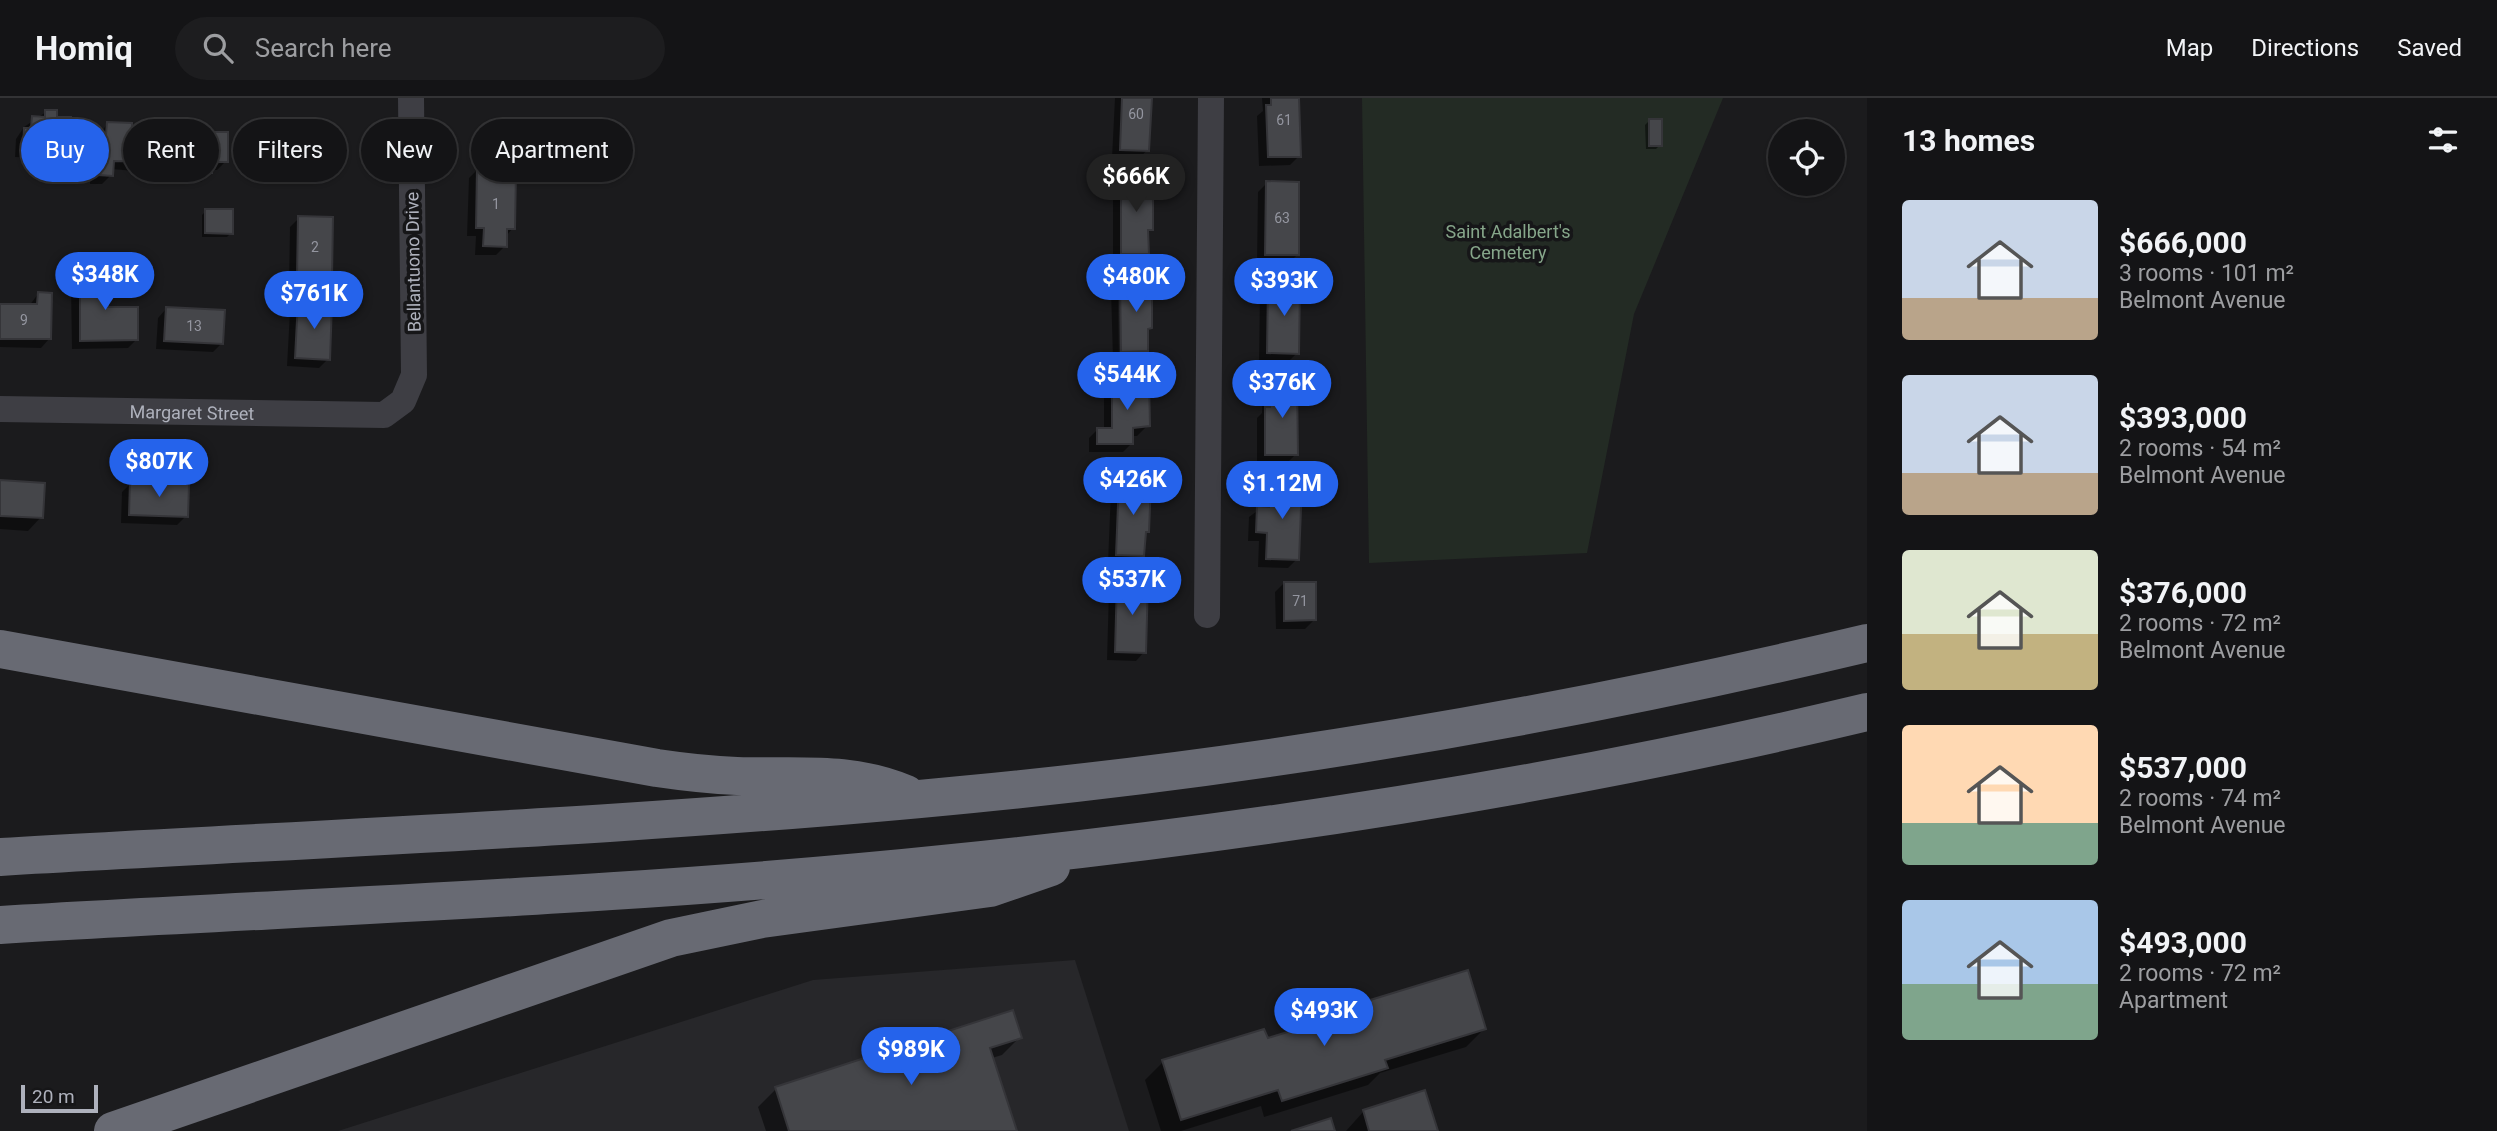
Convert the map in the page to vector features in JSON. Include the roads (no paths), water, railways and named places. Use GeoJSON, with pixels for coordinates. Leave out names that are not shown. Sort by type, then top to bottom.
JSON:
{"type":"FeatureCollection","features":[{"type":"Feature","properties":{"kind":"highway"},"geometry":{"type":"LineString","coordinates":[[0,857],[702,816],[918,799],[1170,772],[1367,743],[1684,683],[1867,643]]}},
{"type":"Feature","properties":{"kind":"highway"},"geometry":{"type":"LineString","coordinates":[[0,649],[657,768],[734,776],[852,777],[918,799]]}},
{"type":"Feature","properties":{"kind":"highway"},"geometry":{"type":"LineString","coordinates":[[0,925],[733,882],[1088,849],[1273,825],[1471,793],[1665,756],[1867,712]]}},
{"type":"Feature","properties":{"kind":"highway"},"geometry":{"type":"LineString","coordinates":[[113,1131],[645,946],[762,919],[990,888],[1036,874],[1088,849]]}},
{"type":"Feature","properties":{"kind":"street","name":"Bellantuono Drive"},"geometry":{"type":"LineString","coordinates":[[384,415],[403,401],[414,374],[411,98]]}},
{"type":"Feature","properties":{"kind":"street"},"geometry":{"type":"LineString","coordinates":[[1207,615],[1211,98]]}},
{"type":"Feature","properties":{"kind":"street","name":"Margaret Street"},"geometry":{"type":"LineString","coordinates":[[0,409],[384,415]]}},
{"type":"Feature","properties":{"kind":"park label","name":"Saint Adalbert's Cemetery"},"geometry":{"type":"Point","coordinates":[1508,241]}}]}
